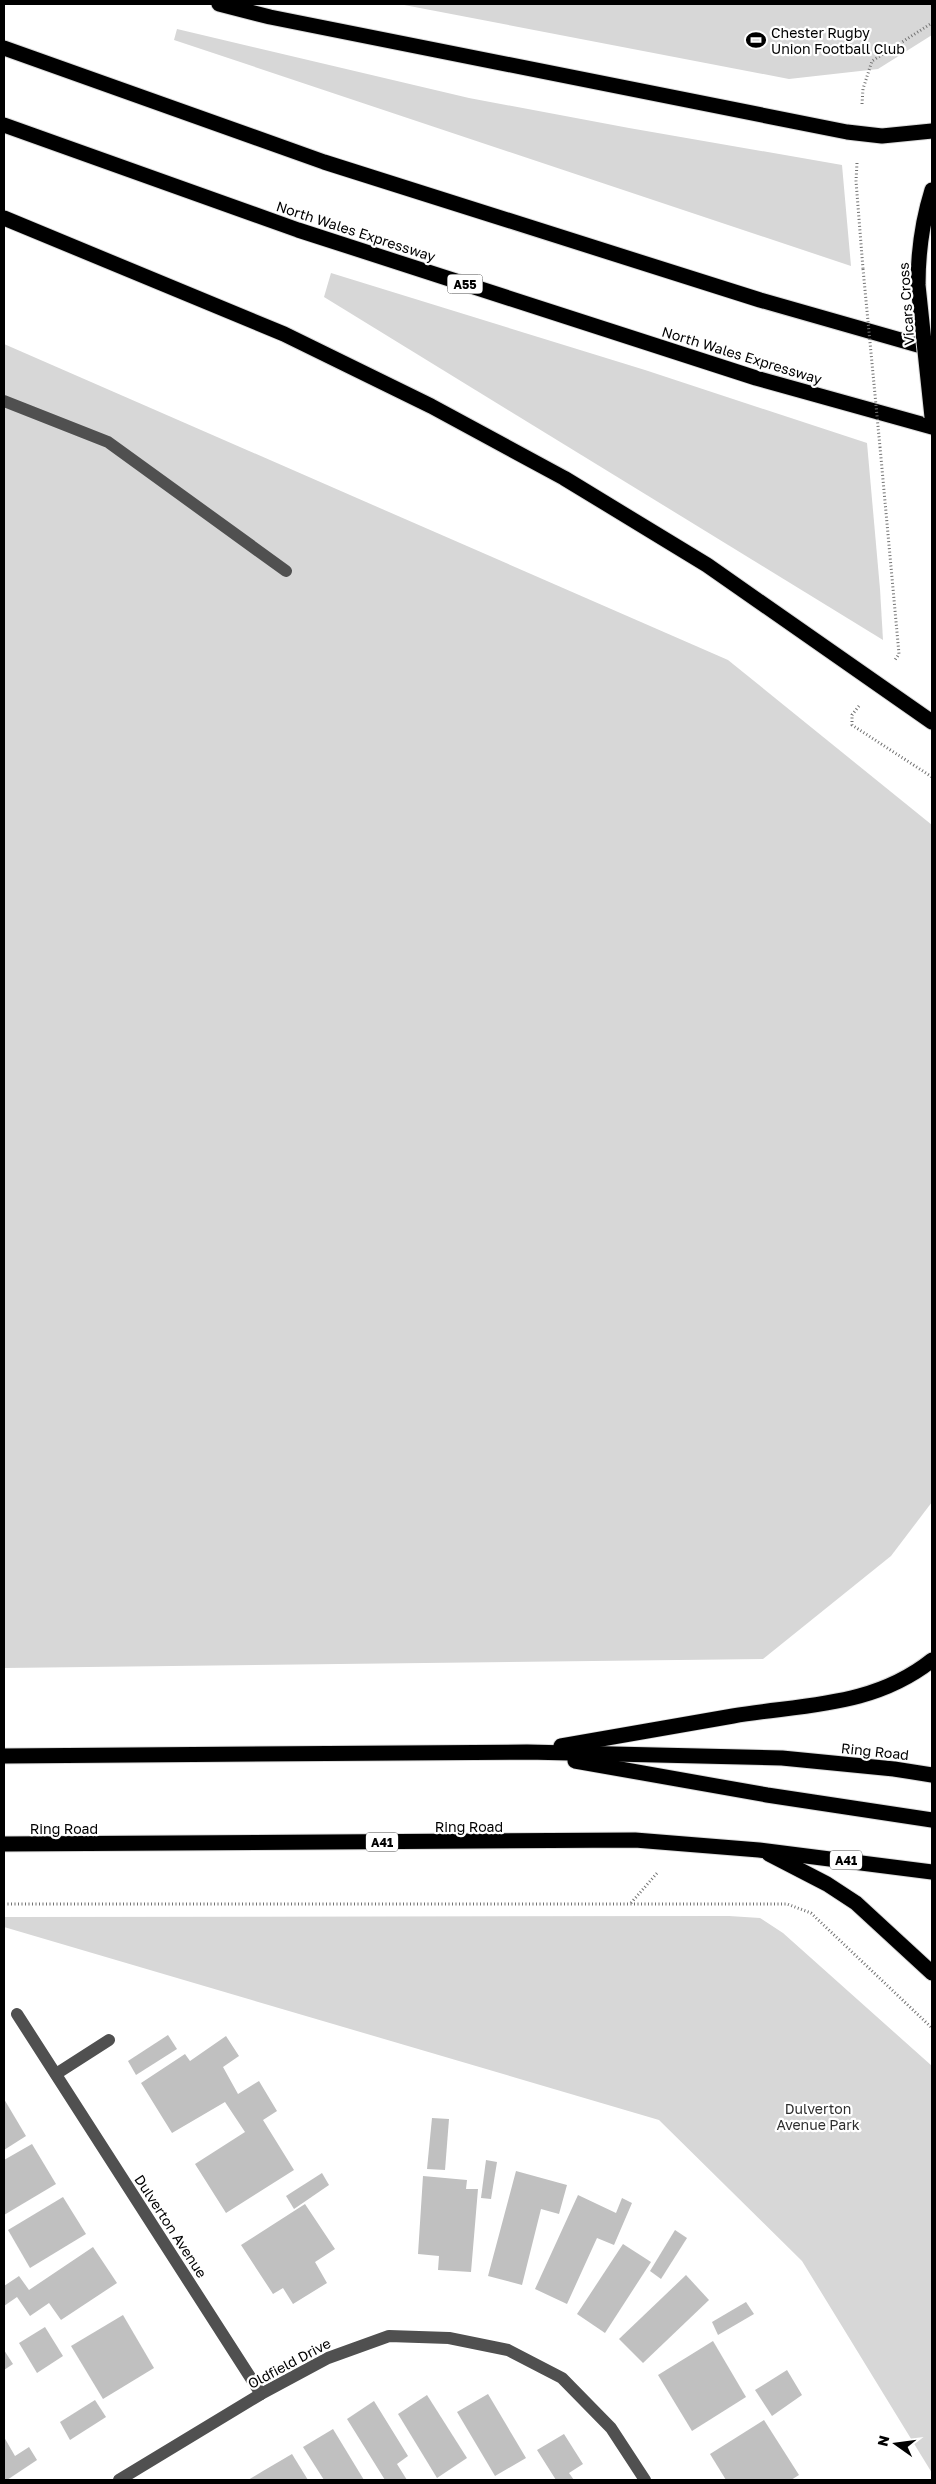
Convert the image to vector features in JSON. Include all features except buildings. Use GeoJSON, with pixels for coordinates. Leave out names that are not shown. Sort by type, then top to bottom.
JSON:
{"type":"FeatureCollection","features":[{"type":"Feature","properties":{"kind":"highway"},"geometry":{"type":"LineString","coordinates":[[219,4],[270,17],[789,122],[882,136],[932,131]]}},
{"type":"Feature","properties":{"kind":"highway"},"geometry":{"type":"LineString","coordinates":[[4,48],[324,162],[760,300],[932,349]]}},
{"type":"Feature","properties":{"kind":"highway","name":"North Wales Expressway"},"geometry":{"type":"LineString","coordinates":[[4,125],[298,230],[756,378],[932,427]]}},
{"type":"Feature","properties":{"kind":"highway","name":"Vicars Cross"},"geometry":{"type":"LineString","coordinates":[[932,190],[923,218],[918,249],[918,285],[932,417]]}},
{"type":"Feature","properties":{"kind":"highway"},"geometry":{"type":"LineString","coordinates":[[4,218],[284,334],[432,406],[564,478],[707,565],[932,722]]}},
{"type":"Feature","properties":{"kind":"highway"},"geometry":{"type":"LineString","coordinates":[[527,1752],[736,1716],[825,1705],[864,1696],[897,1683],[932,1660]]}},
{"type":"Feature","properties":{"kind":"highway"},"geometry":{"type":"LineString","coordinates":[[527,1752],[767,1795],[932,1820]]}},
{"type":"Feature","properties":{"kind":"highway","name":"Ring Road"},"geometry":{"type":"LineString","coordinates":[[4,1756],[527,1752],[782,1758],[894,1769],[932,1775]]}},
{"type":"Feature","properties":{"kind":"highway","name":"Ring Road"},"geometry":{"type":"LineString","coordinates":[[4,1844],[635,1840],[759,1850],[932,1872]]}},
{"type":"Feature","properties":{"kind":"highway"},"geometry":{"type":"LineString","coordinates":[[759,1850],[827,1884],[856,1903],[932,1973]]}},
{"type":"Feature","properties":{"kind":"street"},"geometry":{"type":"LineString","coordinates":[[4,401],[108,442],[286,571]]}},
{"type":"Feature","properties":{"kind":"street","name":"Dulverton Avenue"},"geometry":{"type":"LineString","coordinates":[[17,2014],[261,2394]]}},
{"type":"Feature","properties":{"kind":"street"},"geometry":{"type":"LineString","coordinates":[[56,2074],[109,2040]]}},
{"type":"Feature","properties":{"kind":"street","name":"Oldfield Drive"},"geometry":{"type":"LineString","coordinates":[[119,2480],[261,2394],[328,2358],[388,2336],[449,2338],[508,2350],[562,2378],[611,2428],[645,2480]]}},
{"type":"Feature","properties":{"kind":"path"},"geometry":{"type":"LineString","coordinates":[[863,269],[899,654],[852,715],[852,725],[932,777]]}},
{"type":"Feature","properties":{"kind":"path"},"geometry":{"type":"LineString","coordinates":[[4,1904],[787,1904],[811,1913],[932,2028]]}},
{"type":"Feature","properties":{"kind":"green space","name":"Chester Rugby Union Football Club"},"geometry":{"type":"Polygon","coordinates":[[[399,4],[932,4],[932,35],[878,69],[789,79],[399,4]]]}},
{"type":"Feature","properties":{"kind":"green space"},"geometry":{"type":"Polygon","coordinates":[[[177,29],[469,98],[842,165],[851,266],[174,40],[177,29]]]}},
{"type":"Feature","properties":{"kind":"green space"},"geometry":{"type":"Polygon","coordinates":[[[331,273],[645,370],[867,443],[883,640],[324,297],[331,273]]]}},
{"type":"Feature","properties":{"kind":"green space"},"geometry":{"type":"Polygon","coordinates":[[[4,344],[728,660],[932,825],[932,1502],[891,1556],[763,1659],[4,1668],[4,344]]]}},
{"type":"Feature","properties":{"kind":"green space","name":"Dulverton Avenue Park"},"geometry":{"type":"Polygon","coordinates":[[[729,1916],[760,1918],[783,1933],[932,2066],[932,2473],[802,2261],[659,2120],[4,1927],[4,1917],[729,1916]]]}},
{"type":"Feature","properties":{"kind":"place","name":"Chester Rugby Union Football Club"},"geometry":{"type":"Point","coordinates":[756,40]}}]}
